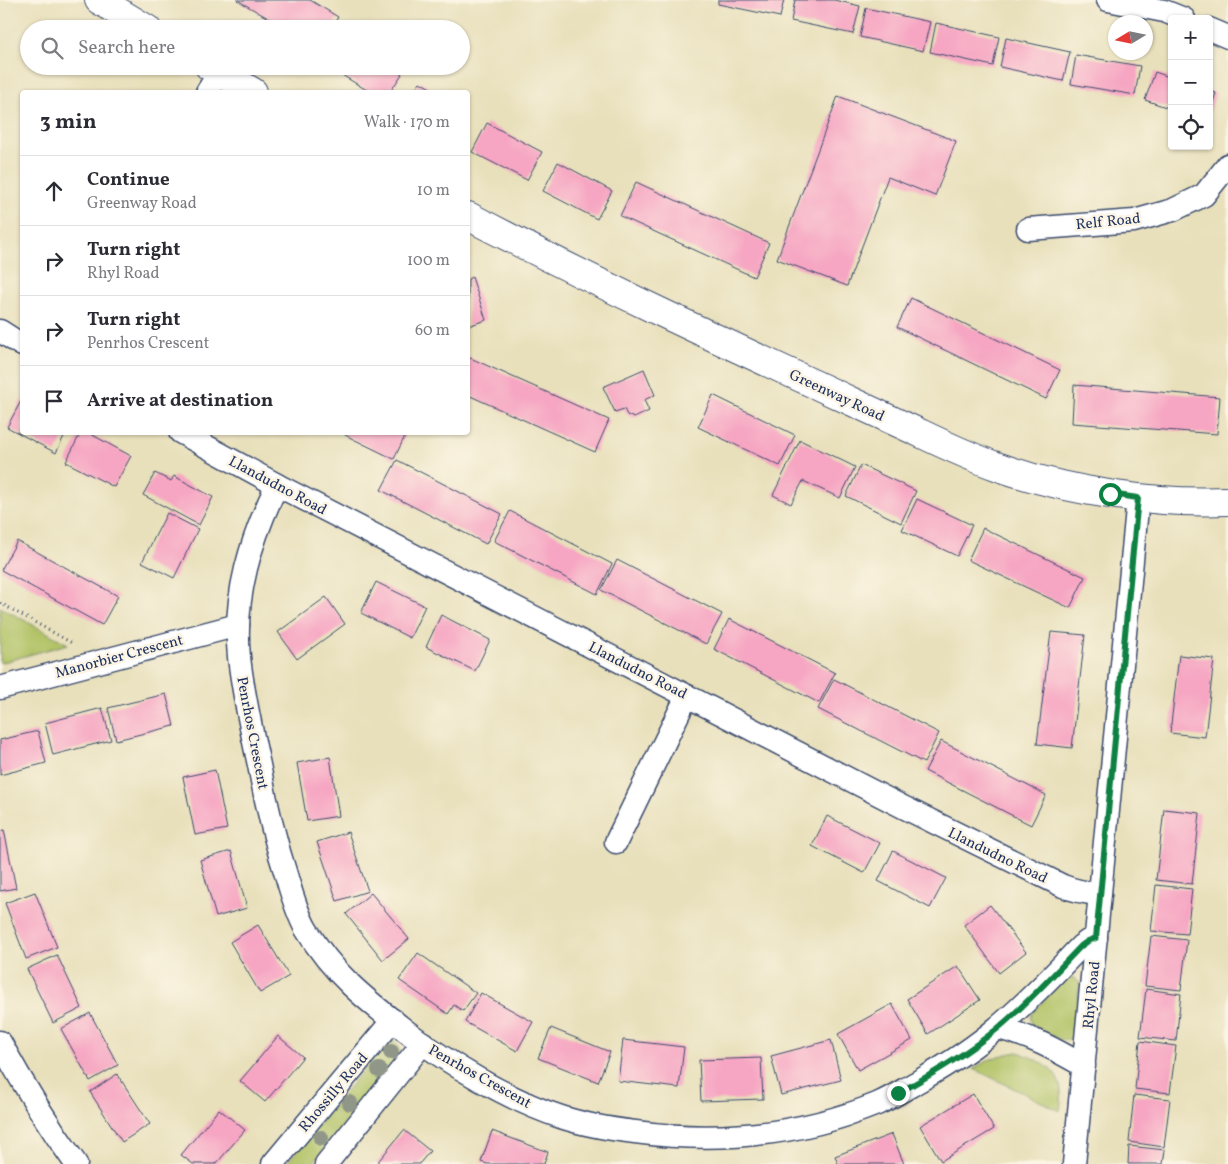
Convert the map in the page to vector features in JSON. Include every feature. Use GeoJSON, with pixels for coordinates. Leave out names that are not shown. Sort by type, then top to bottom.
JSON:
{"type":"FeatureCollection","features":[{"type":"Feature","properties":{"kind":"street"},"geometry":{"type":"LineString","coordinates":[[99,0],[132,20]]}},
{"type":"Feature","properties":{"kind":"street"},"geometry":{"type":"LineString","coordinates":[[1108,0],[1164,11],[1174,15]]}},
{"type":"Feature","properties":{"kind":"street"},"geometry":{"type":"LineString","coordinates":[[1213,31],[1228,37]]}},
{"type":"Feature","properties":{"kind":"street"},"geometry":{"type":"LineString","coordinates":[[212,77],[248,90]]}},
{"type":"Feature","properties":{"kind":"street","name":"Relf Road"},"geometry":{"type":"LineString","coordinates":[[1028,229],[1134,221],[1173,210],[1204,195],[1228,164]]}},
{"type":"Feature","properties":{"kind":"street","name":"Greenway Road"},"geometry":{"type":"LineString","coordinates":[[470,217],[633,299],[971,457],[1038,479],[1082,489],[1138,498],[1189,502],[1228,501]]}},
{"type":"Feature","properties":{"kind":"street"},"geometry":{"type":"LineString","coordinates":[[0,331],[20,344]]}},
{"type":"Feature","properties":{"kind":"street","name":"Llandudno Road"},"geometry":{"type":"LineString","coordinates":[[185,435],[277,485],[904,808],[1062,886],[1074,891],[1100,894]]}},
{"type":"Feature","properties":{"kind":"street","name":"Penrhos Crescent"},"geometry":{"type":"LineString","coordinates":[[277,485],[258,527],[248,559],[241,595],[238,626],[239,655],[267,806],[292,896],[304,925],[318,946],[335,970],[357,992],[423,1043],[487,1083],[511,1096],[559,1116],[614,1130],[654,1135],[706,1138],[737,1137],[807,1126],[878,1103],[951,1062],[998,1028],[1081,946],[1096,938]]}},
{"type":"Feature","properties":{"kind":"street","name":"Rhyl Road"},"geometry":{"type":"LineString","coordinates":[[1074,1164],[1138,498]]}},
{"type":"Feature","properties":{"kind":"street","name":"Manorbier Crescent"},"geometry":{"type":"LineString","coordinates":[[0,688],[238,626]]}},
{"type":"Feature","properties":{"kind":"street"},"geometry":{"type":"LineString","coordinates":[[616,842],[687,696]]}},
{"type":"Feature","properties":{"kind":"street","name":"Rhossilly Road"},"geometry":{"type":"LineString","coordinates":[[274,1164],[393,1020]]}},
{"type":"Feature","properties":{"kind":"street"},"geometry":{"type":"LineString","coordinates":[[998,1028],[1025,1036],[1048,1046],[1084,1066]]}},
{"type":"Feature","properties":{"kind":"street"},"geometry":{"type":"LineString","coordinates":[[0,1042],[42,1114],[76,1164]]}},
{"type":"Feature","properties":{"kind":"street"},"geometry":{"type":"LineString","coordinates":[[326,1164],[423,1043]]}},
{"type":"Feature","properties":{"kind":"path"},"geometry":{"type":"LineString","coordinates":[[0,603],[103,660]]}},
{"type":"Feature","properties":{"kind":"green space"},"geometry":{"type":"Polygon","coordinates":[[[0,607],[68,644],[0,663],[0,607]]]}},
{"type":"Feature","properties":{"kind":"green space"},"geometry":{"type":"Polygon","coordinates":[[[1074,978],[1080,983],[1074,1037],[1060,1040],[1032,1025],[1031,1019],[1032,1013],[1065,979],[1074,978]]]}},
{"type":"Feature","properties":{"kind":"green space"},"geometry":{"type":"Polygon","coordinates":[[[389,1039],[398,1045],[400,1055],[312,1164],[286,1164],[389,1039]]]}},
{"type":"Feature","properties":{"kind":"green space"},"geometry":{"type":"Polygon","coordinates":[[[1018,1052],[1046,1065],[1056,1076],[1061,1090],[1060,1111],[974,1069],[995,1058],[1018,1052]]]}},
{"type":"Feature","properties":{"kind":"building"},"geometry":{"type":"Polygon","coordinates":[[[237,0],[310,0],[338,17],[336,20],[271,20],[237,0]]]}},
{"type":"Feature","properties":{"kind":"building"},"geometry":{"type":"Polygon","coordinates":[[[718,0],[784,0],[780,17],[718,4],[718,0]]]}},
{"type":"Feature","properties":{"kind":"building"},"geometry":{"type":"Polygon","coordinates":[[[795,0],[834,0],[860,6],[853,34],[791,21],[795,0]]]}},
{"type":"Feature","properties":{"kind":"building"},"geometry":{"type":"Polygon","coordinates":[[[866,8],[930,22],[923,51],[860,37],[866,8]]]}},
{"type":"Feature","properties":{"kind":"building"},"geometry":{"type":"Polygon","coordinates":[[[936,23],[999,37],[993,66],[930,52],[936,23]]]}},
{"type":"Feature","properties":{"kind":"building"},"geometry":{"type":"Polygon","coordinates":[[[1006,38],[1070,52],[1063,81],[1000,67],[1006,38]]]}},
{"type":"Feature","properties":{"kind":"building"},"geometry":{"type":"Polygon","coordinates":[[[1076,55],[1140,66],[1135,95],[1071,84],[1076,55]]]}},
{"type":"Feature","properties":{"kind":"building"},"geometry":{"type":"Polygon","coordinates":[[[1155,72],[1168,77],[1168,108],[1145,100],[1155,72]]]}},
{"type":"Feature","properties":{"kind":"building"},"geometry":{"type":"Polygon","coordinates":[[[342,75],[401,75],[391,90],[367,90],[342,75]]]}},
{"type":"Feature","properties":{"kind":"building"},"geometry":{"type":"Polygon","coordinates":[[[420,82],[434,90],[414,90],[420,82]]]}},
{"type":"Feature","properties":{"kind":"building"},"geometry":{"type":"Polygon","coordinates":[[[838,96],[956,141],[935,196],[888,177],[847,286],[777,259],[838,96]]]}},
{"type":"Feature","properties":{"kind":"building"},"geometry":{"type":"Polygon","coordinates":[[[487,123],[542,152],[527,180],[472,152],[487,123]]]}},
{"type":"Feature","properties":{"kind":"building"},"geometry":{"type":"Polygon","coordinates":[[[558,162],[612,191],[597,219],[543,191],[558,162]]]}},
{"type":"Feature","properties":{"kind":"building"},"geometry":{"type":"Polygon","coordinates":[[[636,182],[769,243],[754,277],[620,216],[636,182]]]}},
{"type":"Feature","properties":{"kind":"building"},"geometry":{"type":"Polygon","coordinates":[[[472,277],[486,320],[470,325],[470,278],[472,277]]]}},
{"type":"Feature","properties":{"kind":"building"},"geometry":{"type":"Polygon","coordinates":[[[911,298],[1060,370],[1046,399],[897,327],[911,298]]]}},
{"type":"Feature","properties":{"kind":"building"},"geometry":{"type":"Polygon","coordinates":[[[470,358],[609,420],[595,452],[470,396],[470,358]]]}},
{"type":"Feature","properties":{"kind":"building"},"geometry":{"type":"Polygon","coordinates":[[[644,369],[655,395],[644,400],[649,411],[634,418],[627,415],[624,409],[615,412],[603,387],[644,369]]]}},
{"type":"Feature","properties":{"kind":"building"},"geometry":{"type":"Polygon","coordinates":[[[1074,385],[1220,397],[1217,434],[1072,423],[1074,385]]]}},
{"type":"Feature","properties":{"kind":"building"},"geometry":{"type":"Polygon","coordinates":[[[713,395],[795,435],[780,466],[698,427],[713,395]]]}},
{"type":"Feature","properties":{"kind":"building"},"geometry":{"type":"Polygon","coordinates":[[[20,403],[20,434],[7,427],[20,403]]]}},
{"type":"Feature","properties":{"kind":"building"},"geometry":{"type":"Polygon","coordinates":[[[22,435],[65,435],[56,453],[22,435]]]}},
{"type":"Feature","properties":{"kind":"building"},"geometry":{"type":"Polygon","coordinates":[[[80,435],[92,435],[131,456],[114,487],[66,462],[80,435]]]}},
{"type":"Feature","properties":{"kind":"building"},"geometry":{"type":"Polygon","coordinates":[[[345,435],[406,435],[394,459],[345,435]]]}},
{"type":"Feature","properties":{"kind":"building"},"geometry":{"type":"Polygon","coordinates":[[[800,440],[855,467],[840,498],[803,481],[791,504],[773,495],[800,440]]]}},
{"type":"Feature","properties":{"kind":"building"},"geometry":{"type":"Polygon","coordinates":[[[397,460],[502,514],[486,544],[381,490],[397,460]]]}},
{"type":"Feature","properties":{"kind":"building"},"geometry":{"type":"Polygon","coordinates":[[[861,465],[916,491],[901,523],[846,496],[861,465]]]}},
{"type":"Feature","properties":{"kind":"building"},"geometry":{"type":"Polygon","coordinates":[[[155,473],[171,481],[174,476],[213,497],[199,525],[143,495],[155,473]]]}},
{"type":"Feature","properties":{"kind":"building"},"geometry":{"type":"Polygon","coordinates":[[[917,499],[972,525],[957,556],[902,530],[917,499]]]}},
{"type":"Feature","properties":{"kind":"building"},"geometry":{"type":"Polygon","coordinates":[[[510,511],[612,564],[597,594],[494,541],[510,511]]]}},
{"type":"Feature","properties":{"kind":"building"},"geometry":{"type":"Polygon","coordinates":[[[167,513],[198,529],[174,578],[142,562],[167,513]]]}},
{"type":"Feature","properties":{"kind":"building"},"geometry":{"type":"Polygon","coordinates":[[[983,528],[1085,577],[1070,608],[968,560],[983,528]]]}},
{"type":"Feature","properties":{"kind":"building"},"geometry":{"type":"Polygon","coordinates":[[[17,541],[118,596],[102,625],[1,570],[17,541]]]}},
{"type":"Feature","properties":{"kind":"building"},"geometry":{"type":"Polygon","coordinates":[[[617,560],[722,614],[706,644],[601,590],[617,560]]]}},
{"type":"Feature","properties":{"kind":"building"},"geometry":{"type":"Polygon","coordinates":[[[376,582],[425,606],[410,638],[361,613],[376,582]]]}},
{"type":"Feature","properties":{"kind":"building"},"geometry":{"type":"Polygon","coordinates":[[[326,597],[345,624],[297,659],[278,632],[326,597]]]}},
{"type":"Feature","properties":{"kind":"building"},"geometry":{"type":"Polygon","coordinates":[[[441,615],[490,640],[475,671],[426,647],[441,615]]]}},
{"type":"Feature","properties":{"kind":"building"},"geometry":{"type":"Polygon","coordinates":[[[729,619],[835,673],[819,703],[714,649],[729,619]]]}},
{"type":"Feature","properties":{"kind":"building"},"geometry":{"type":"Polygon","coordinates":[[[1051,632],[1085,635],[1072,748],[1037,744],[1051,632]]]}},
{"type":"Feature","properties":{"kind":"building"},"geometry":{"type":"Polygon","coordinates":[[[1179,655],[1214,659],[1205,737],[1170,733],[1179,655]]]}},
{"type":"Feature","properties":{"kind":"building"},"geometry":{"type":"Polygon","coordinates":[[[834,679],[939,733],[924,763],[818,709],[834,679]]]}},
{"type":"Feature","properties":{"kind":"building"},"geometry":{"type":"Polygon","coordinates":[[[166,694],[174,726],[116,740],[108,708],[166,694]]]}},
{"type":"Feature","properties":{"kind":"building"},"geometry":{"type":"Polygon","coordinates":[[[102,708],[111,740],[53,755],[45,723],[102,708]]]}},
{"type":"Feature","properties":{"kind":"building"},"geometry":{"type":"Polygon","coordinates":[[[38,731],[46,763],[0,775],[0,740],[38,731]]]}},
{"type":"Feature","properties":{"kind":"building"},"geometry":{"type":"Polygon","coordinates":[[[941,741],[1046,795],[1031,825],[925,771],[941,741]]]}},
{"type":"Feature","properties":{"kind":"building"},"geometry":{"type":"Polygon","coordinates":[[[330,757],[339,816],[307,821],[297,763],[330,757]]]}},
{"type":"Feature","properties":{"kind":"building"},"geometry":{"type":"Polygon","coordinates":[[[215,770],[227,829],[195,835],[183,777],[215,770]]]}},
{"type":"Feature","properties":{"kind":"building"},"geometry":{"type":"Polygon","coordinates":[[[1164,809],[1200,813],[1192,884],[1156,880],[1164,809]]]}},
{"type":"Feature","properties":{"kind":"building"},"geometry":{"type":"Polygon","coordinates":[[[827,816],[880,843],[864,873],[812,846],[827,816]]]}},
{"type":"Feature","properties":{"kind":"building"},"geometry":{"type":"Polygon","coordinates":[[[4,830],[16,888],[0,891],[0,831],[4,830]]]}},
{"type":"Feature","properties":{"kind":"building"},"geometry":{"type":"Polygon","coordinates":[[[348,832],[368,891],[337,901],[317,842],[348,832]]]}},
{"type":"Feature","properties":{"kind":"building"},"geometry":{"type":"Polygon","coordinates":[[[231,851],[247,908],[216,917],[200,860],[231,851]]]}},
{"type":"Feature","properties":{"kind":"building"},"geometry":{"type":"Polygon","coordinates":[[[893,851],[946,878],[930,908],[878,881],[893,851]]]}},
{"type":"Feature","properties":{"kind":"building"},"geometry":{"type":"Polygon","coordinates":[[[1156,885],[1192,889],[1187,934],[1151,931],[1156,885]]]}},
{"type":"Feature","properties":{"kind":"building"},"geometry":{"type":"Polygon","coordinates":[[[35,892],[57,947],[26,959],[5,903],[35,892]]]}},
{"type":"Feature","properties":{"kind":"building"},"geometry":{"type":"Polygon","coordinates":[[[371,893],[409,939],[383,960],[346,914],[371,893]]]}},
{"type":"Feature","properties":{"kind":"building"},"geometry":{"type":"Polygon","coordinates":[[[990,905],[1026,952],[999,973],[964,925],[990,905]]]}},
{"type":"Feature","properties":{"kind":"building"},"geometry":{"type":"Polygon","coordinates":[[[258,925],[289,976],[260,993],[230,942],[258,925]]]}},
{"type":"Feature","properties":{"kind":"building"},"geometry":{"type":"Polygon","coordinates":[[[1151,936],[1187,940],[1181,990],[1145,986],[1151,936]]]}},
{"type":"Feature","properties":{"kind":"building"},"geometry":{"type":"Polygon","coordinates":[[[418,953],[476,993],[463,1011],[454,1005],[448,1014],[399,980],[418,953]]]}},
{"type":"Feature","properties":{"kind":"building"},"geometry":{"type":"Polygon","coordinates":[[[57,955],[82,1008],[53,1023],[27,969],[57,955]]]}},
{"type":"Feature","properties":{"kind":"building"},"geometry":{"type":"Polygon","coordinates":[[[958,966],[980,1000],[928,1034],[907,999],[958,966]]]}},
{"type":"Feature","properties":{"kind":"building"},"geometry":{"type":"Polygon","coordinates":[[[1146,989],[1181,994],[1176,1041],[1140,1037],[1146,989]]]}},
{"type":"Feature","properties":{"kind":"building"},"geometry":{"type":"Polygon","coordinates":[[[481,993],[533,1022],[517,1051],[465,1022],[481,993]]]}},
{"type":"Feature","properties":{"kind":"building"},"geometry":{"type":"Polygon","coordinates":[[[892,1004],[912,1040],[858,1070],[838,1034],[892,1004]]]}},
{"type":"Feature","properties":{"kind":"building"},"geometry":{"type":"Polygon","coordinates":[[[90,1013],[118,1065],[90,1081],[61,1029],[90,1013]]]}},
{"type":"Feature","properties":{"kind":"building"},"geometry":{"type":"Polygon","coordinates":[[[551,1028],[610,1052],[598,1082],[538,1058],[551,1028]]]}},
{"type":"Feature","properties":{"kind":"building"},"geometry":{"type":"Polygon","coordinates":[[[278,1036],[303,1057],[265,1102],[240,1081],[278,1036]]]}},
{"type":"Feature","properties":{"kind":"building"},"geometry":{"type":"Polygon","coordinates":[[[623,1040],[684,1047],[679,1088],[618,1081],[623,1040]]]}},
{"type":"Feature","properties":{"kind":"building"},"geometry":{"type":"Polygon","coordinates":[[[831,1040],[841,1080],[781,1095],[771,1056],[831,1040]]]}},
{"type":"Feature","properties":{"kind":"building"},"geometry":{"type":"Polygon","coordinates":[[[1140,1041],[1176,1046],[1170,1093],[1135,1089],[1140,1041]]]}},
{"type":"Feature","properties":{"kind":"building"},"geometry":{"type":"Polygon","coordinates":[[[761,1058],[763,1099],[701,1101],[699,1060],[761,1058]]]}},
{"type":"Feature","properties":{"kind":"building"},"geometry":{"type":"Polygon","coordinates":[[[117,1074],[150,1124],[122,1142],[90,1092],[117,1074]]]}},
{"type":"Feature","properties":{"kind":"building"},"geometry":{"type":"Polygon","coordinates":[[[973,1094],[994,1129],[941,1161],[920,1126],[973,1094]]]}},
{"type":"Feature","properties":{"kind":"building"},"geometry":{"type":"Polygon","coordinates":[[[1134,1095],[1170,1099],[1164,1147],[1129,1142],[1134,1095]]]}},
{"type":"Feature","properties":{"kind":"building"},"geometry":{"type":"Polygon","coordinates":[[[219,1109],[245,1130],[216,1164],[193,1164],[181,1155],[219,1109]]]}},
{"type":"Feature","properties":{"kind":"building"},"geometry":{"type":"Polygon","coordinates":[[[404,1130],[430,1151],[419,1164],[376,1164],[404,1130]]]}},
{"type":"Feature","properties":{"kind":"building"},"geometry":{"type":"Polygon","coordinates":[[[492,1131],[548,1152],[544,1164],[487,1164],[481,1162],[492,1131]]]}},
{"type":"Feature","properties":{"kind":"building"},"geometry":{"type":"Polygon","coordinates":[[[892,1134],[904,1164],[838,1164],[835,1156],[892,1134]]]}},
{"type":"Feature","properties":{"kind":"building"},"geometry":{"type":"Polygon","coordinates":[[[1129,1146],[1165,1150],[1163,1164],[1128,1164],[1129,1146]]]}},
{"type":"Feature","properties":{"kind":"route"},"geometry":{"type":"LineString","coordinates":[[898,1093],[968,1051],[998,1028],[1081,946],[1096,938],[1138,498],[1110,494]]}}]}
